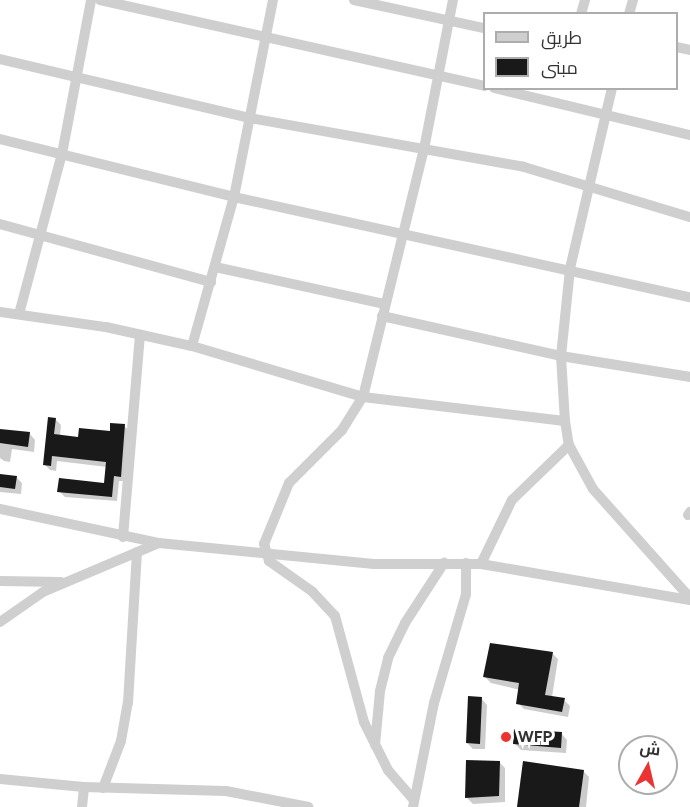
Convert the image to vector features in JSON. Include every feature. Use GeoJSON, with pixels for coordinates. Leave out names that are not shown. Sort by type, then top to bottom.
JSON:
{"type":"FeatureCollection","features":[{"type":"Feature","properties":{"kind":"street"},"geometry":{"type":"LineString","coordinates":[[19,314],[62,154],[79,76],[91,0]]}},
{"type":"Feature","properties":{"kind":"street"},"geometry":{"type":"LineString","coordinates":[[100,0],[483,86]]}},
{"type":"Feature","properties":{"kind":"street"},"geometry":{"type":"LineString","coordinates":[[192,346],[234,197],[273,0]]}},
{"type":"Feature","properties":{"kind":"street"},"geometry":{"type":"LineString","coordinates":[[354,0],[483,28]]}},
{"type":"Feature","properties":{"kind":"street"},"geometry":{"type":"LineString","coordinates":[[413,803],[375,745],[357,701],[335,615],[313,592],[269,561],[264,551],[267,528],[289,483],[342,430],[363,397],[401,233],[424,149],[453,0]]}},
{"type":"Feature","properties":{"kind":"street"},"geometry":{"type":"LineString","coordinates":[[0,59],[250,118],[524,167],[690,217]]}},
{"type":"Feature","properties":{"kind":"street"},"geometry":{"type":"LineString","coordinates":[[502,90],[690,135]]}},
{"type":"Feature","properties":{"kind":"street"},"geometry":{"type":"LineString","coordinates":[[612,90],[570,269],[561,356],[565,421],[569,445],[593,489],[690,599]]}},
{"type":"Feature","properties":{"kind":"street"},"geometry":{"type":"LineString","coordinates":[[0,139],[234,197],[690,297]]}},
{"type":"Feature","properties":{"kind":"street"},"geometry":{"type":"LineString","coordinates":[[0,224],[211,282]]}},
{"type":"Feature","properties":{"kind":"street"},"geometry":{"type":"LineString","coordinates":[[215,267],[385,304]]}},
{"type":"Feature","properties":{"kind":"street"},"geometry":{"type":"LineString","coordinates":[[0,312],[192,346],[363,397],[565,421]]}},
{"type":"Feature","properties":{"kind":"street"},"geometry":{"type":"LineString","coordinates":[[382,316],[561,356],[690,377]]}},
{"type":"Feature","properties":{"kind":"street"},"geometry":{"type":"LineString","coordinates":[[123,537],[140,335]]}},
{"type":"Feature","properties":{"kind":"street"},"geometry":{"type":"LineString","coordinates":[[482,564],[512,500],[569,445]]}},
{"type":"Feature","properties":{"kind":"street"},"geometry":{"type":"LineString","coordinates":[[0,509],[159,543],[264,551],[363,563],[482,564],[690,599]]}},
{"type":"Feature","properties":{"kind":"street"},"geometry":{"type":"LineString","coordinates":[[0,622],[64,582],[159,543]]}},
{"type":"Feature","properties":{"kind":"street"},"geometry":{"type":"LineString","coordinates":[[103,788],[121,741],[129,703],[137,552]]}},
{"type":"Feature","properties":{"kind":"street"},"geometry":{"type":"LineString","coordinates":[[375,745],[380,691],[388,658],[405,623],[444,563]]}},
{"type":"Feature","properties":{"kind":"street"},"geometry":{"type":"LineString","coordinates":[[413,803],[441,675],[466,594],[466,563]]}},
{"type":"Feature","properties":{"kind":"street"},"geometry":{"type":"LineString","coordinates":[[0,581],[64,582]]}},
{"type":"Feature","properties":{"kind":"street"},"geometry":{"type":"LineString","coordinates":[[0,779],[103,788],[226,790],[308,807]]}},
{"type":"Feature","properties":{"kind":"street"},"geometry":{"type":"LineString","coordinates":[[82,807],[84,787]]}},
{"type":"Feature","properties":{"kind":"building"},"geometry":{"type":"Polygon","coordinates":[[[48,417],[56,418],[54,434],[78,437],[79,428],[110,431],[110,423],[125,424],[121,477],[114,476],[112,497],[57,492],[59,478],[104,483],[106,462],[52,456],[51,466],[43,465],[48,417]]]}},
{"type":"Feature","properties":{"kind":"building"},"geometry":{"type":"Polygon","coordinates":[[[0,429],[30,432],[28,447],[0,443],[0,429]]]}},
{"type":"Feature","properties":{"kind":"building"},"geometry":{"type":"Polygon","coordinates":[[[0,474],[17,476],[15,489],[0,487],[0,474]]]}},
{"type":"Feature","properties":{"kind":"building"},"geometry":{"type":"Polygon","coordinates":[[[490,643],[553,652],[545,695],[565,698],[562,712],[516,704],[519,683],[483,677],[490,643]]]}},
{"type":"Feature","properties":{"kind":"building"},"geometry":{"type":"Polygon","coordinates":[[[468,696],[482,697],[480,744],[466,743],[468,696]]]}},
{"type":"Feature","properties":{"kind":"building"},"geometry":{"type":"Polygon","coordinates":[[[514,729],[562,732],[561,748],[513,744],[514,729]]]}},
{"type":"Feature","properties":{"kind":"building"},"geometry":{"type":"Polygon","coordinates":[[[466,760],[500,761],[499,796],[465,798],[466,760]]]}},
{"type":"Feature","properties":{"kind":"building"},"geometry":{"type":"Polygon","coordinates":[[[523,761],[584,770],[579,807],[517,807],[523,761]]]}},
{"type":"Feature","properties":{"kind":"place","name":"WFP"},"geometry":{"type":"Point","coordinates":[506,737]}}]}
